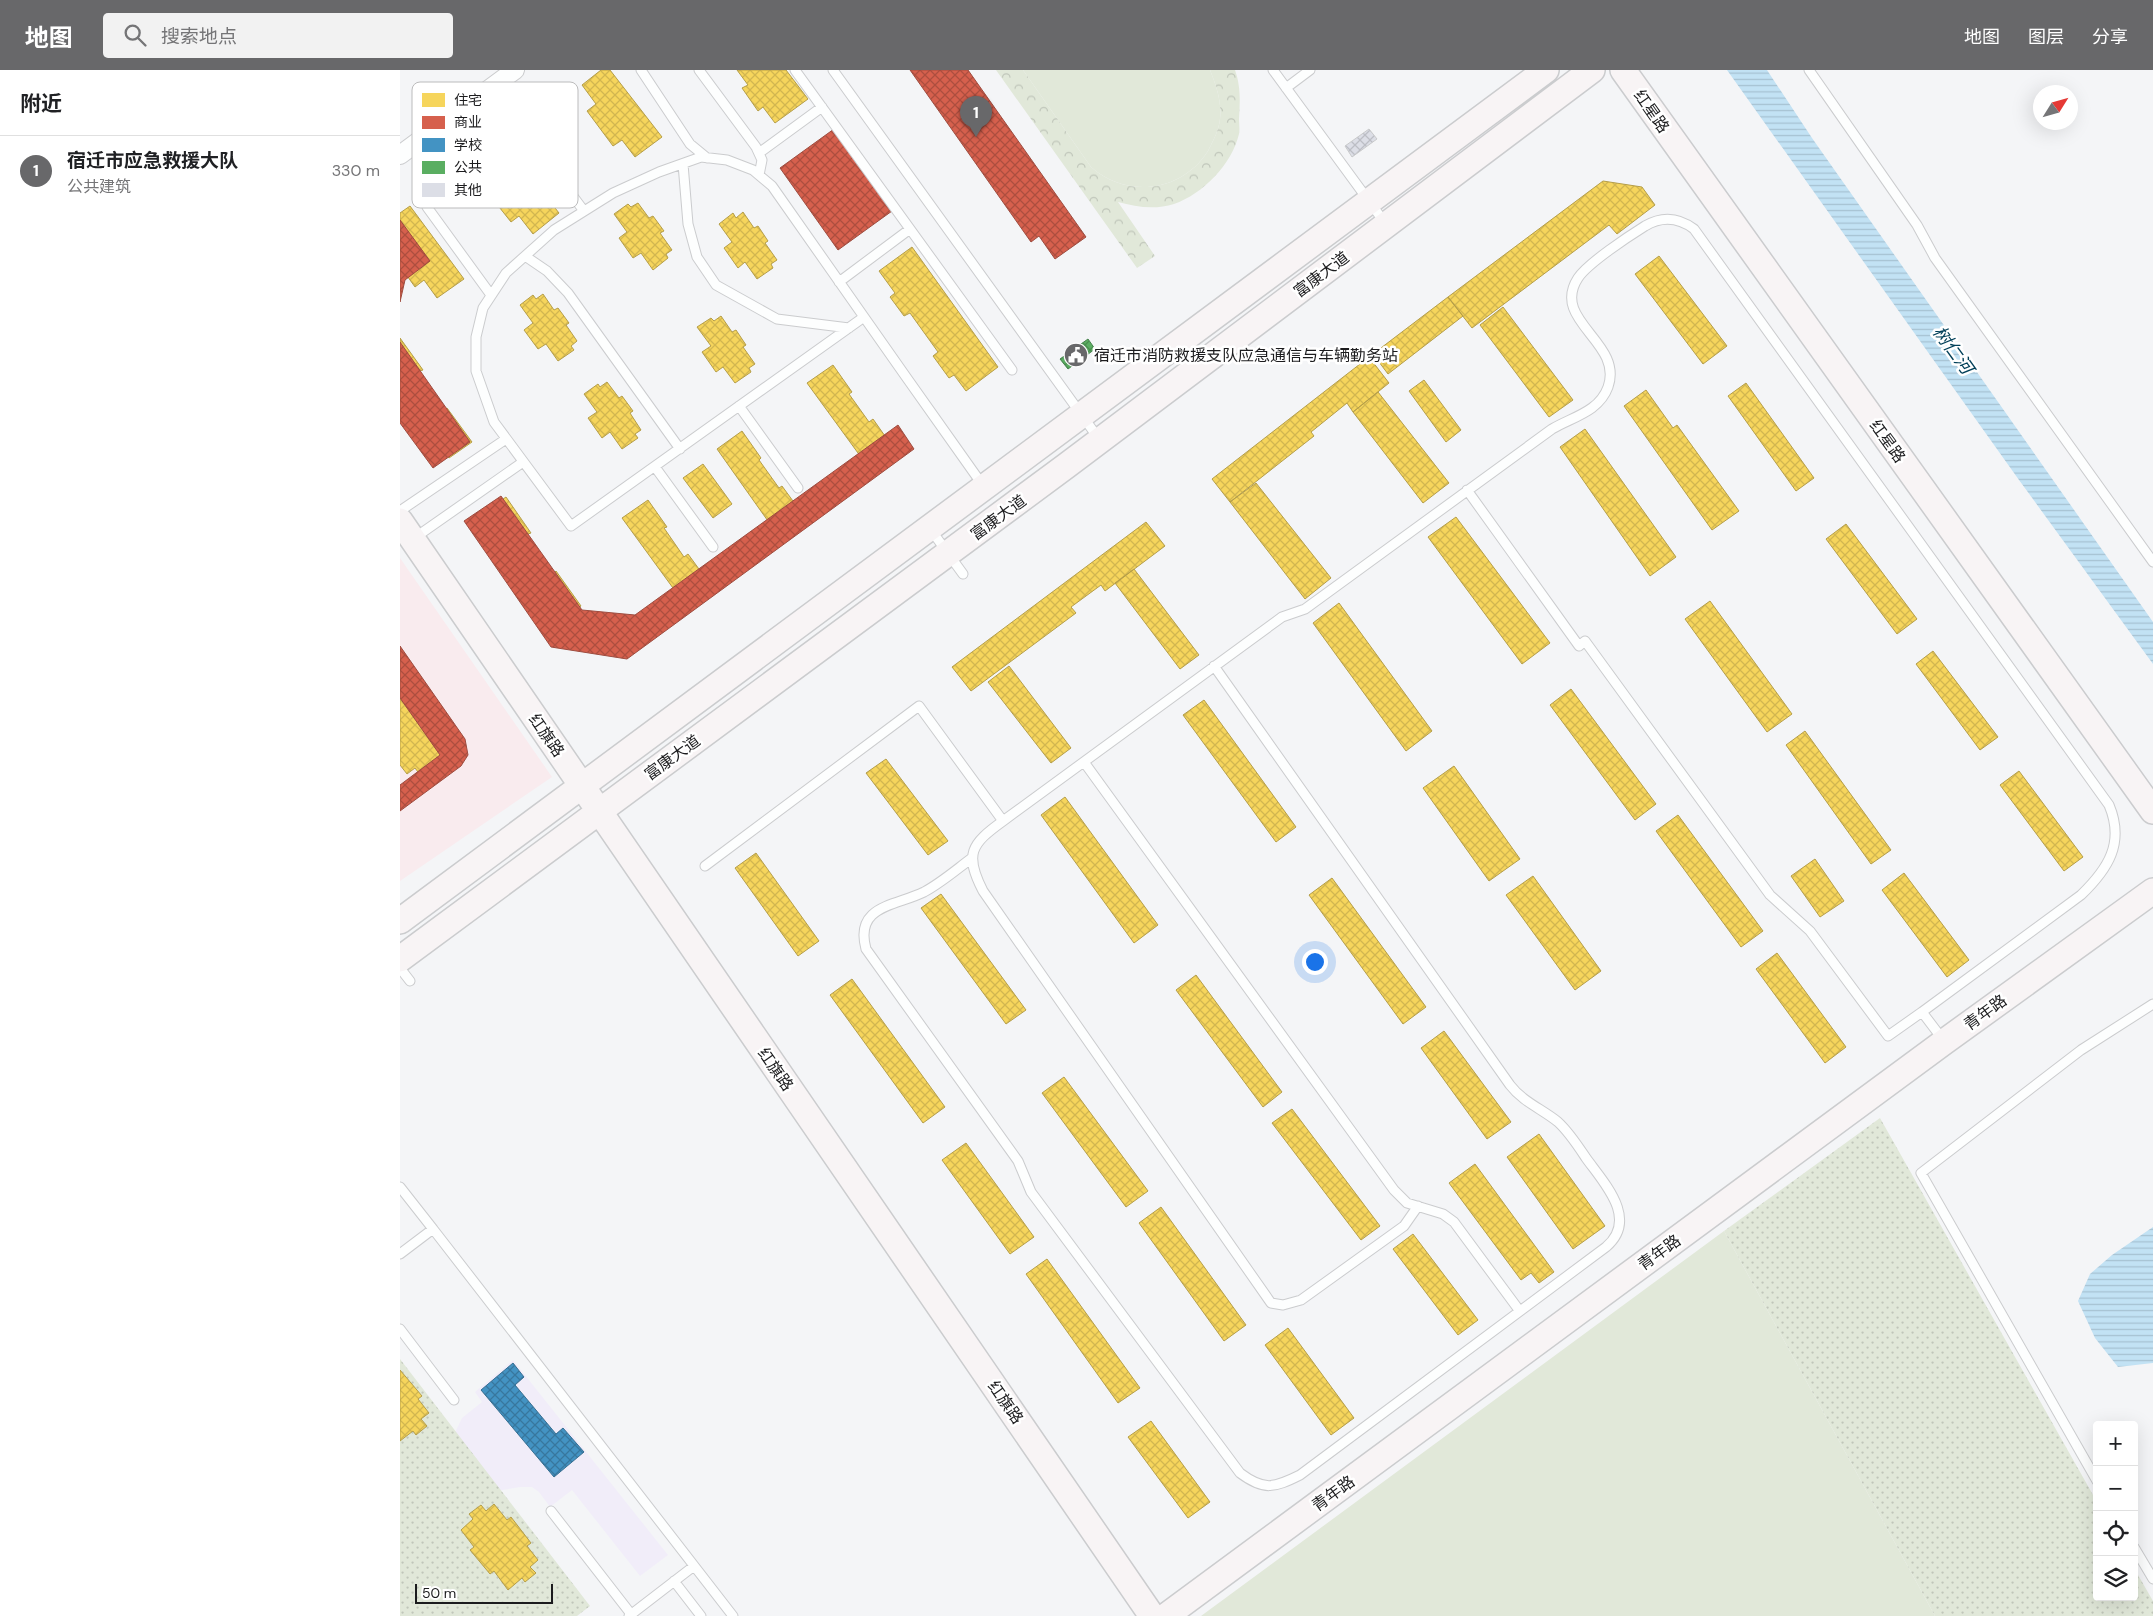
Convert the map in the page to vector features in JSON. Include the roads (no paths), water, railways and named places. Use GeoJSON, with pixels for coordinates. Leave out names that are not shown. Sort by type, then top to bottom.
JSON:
{"type":"FeatureCollection","features":[{"type":"Feature","properties":{"kind":"street"},"geometry":{"type":"LineString","coordinates":[[498,82],[514,70]]}},
{"type":"Feature","properties":{"kind":"street","name":"富康大道"},"geometry":{"type":"LineString","coordinates":[[400,921],[1546,70]]}},
{"type":"Feature","properties":{"kind":"street","name":"富康大道"},"geometry":{"type":"LineString","coordinates":[[405,970],[599,811],[1100,441],[1592,70]]}},
{"type":"Feature","properties":{"kind":"street","name":"红星路"},"geometry":{"type":"LineString","coordinates":[[1623,70],[2153,812]]}},
{"type":"Feature","properties":{"kind":"street"},"geometry":{"type":"LineString","coordinates":[[400,155],[412,146]]}},
{"type":"Feature","properties":{"kind":"street","name":"红旗路"},"geometry":{"type":"LineString","coordinates":[[403,526],[1152,1616]]}},
{"type":"Feature","properties":{"kind":"street","name":"青年路"},"geometry":{"type":"LineString","coordinates":[[1166,1616],[1944,1042],[2153,891]]}},
{"type":"Feature","properties":{"kind":"lane"},"geometry":{"type":"LineString","coordinates":[[641,70],[690,144],[707,158]]}},
{"type":"Feature","properties":{"kind":"lane"},"geometry":{"type":"LineString","coordinates":[[699,70],[762,160],[759,175]]}},
{"type":"Feature","properties":{"kind":"lane"},"geometry":{"type":"LineString","coordinates":[[795,70],[1012,370]]}},
{"type":"Feature","properties":{"kind":"lane"},"geometry":{"type":"LineString","coordinates":[[833,70],[1100,441]]}},
{"type":"Feature","properties":{"kind":"lane"},"geometry":{"type":"LineString","coordinates":[[1272,70],[1387,224]]}},
{"type":"Feature","properties":{"kind":"lane"},"geometry":{"type":"LineString","coordinates":[[1286,88],[1310,70]]}},
{"type":"Feature","properties":{"kind":"lane"},"geometry":{"type":"LineString","coordinates":[[1809,70],[1917,225],[1935,258],[2153,562]]}},
{"type":"Feature","properties":{"kind":"lane"},"geometry":{"type":"LineString","coordinates":[[758,153],[822,107]]}},
{"type":"Feature","properties":{"kind":"lane"},"geometry":{"type":"LineString","coordinates":[[864,317],[571,526],[494,422],[476,371],[476,337],[483,308],[506,273],[554,230],[613,193],[683,164],[701,157],[727,160],[753,170],[772,186],[984,487]]}},
{"type":"Feature","properties":{"kind":"lane"},"geometry":{"type":"LineString","coordinates":[[683,164],[688,224],[697,257],[716,284],[777,319],[848,328]]}},
{"type":"Feature","properties":{"kind":"lane"},"geometry":{"type":"LineString","coordinates":[[578,203],[584,211]]}},
{"type":"Feature","properties":{"kind":"lane"},"geometry":{"type":"LineString","coordinates":[[428,208],[491,295]]}},
{"type":"Feature","properties":{"kind":"lane"},"geometry":{"type":"LineString","coordinates":[[1418,1206],[1404,1226],[1301,1300],[1283,1305],[1272,1303],[983,891],[974,874],[972,858],[975,847],[983,835],[1214,666],[1282,617],[1305,609],[1466,490],[1552,429],[1583,415],[1603,398],[1611,372],[1609,360],[1576,314],[1571,299],[1574,286],[1579,276],[1587,268],[1656,220],[1672,218],[1694,229],[2104,797],[2113,812],[2115,822],[2114,845],[2106,868],[2099,878],[2081,895],[1888,1036],[1810,931],[1770,894],[1586,641],[1579,646],[1466,490]]}},
{"type":"Feature","properties":{"kind":"lane"},"geometry":{"type":"LineString","coordinates":[[839,282],[910,229]]}},
{"type":"Feature","properties":{"kind":"lane"},"geometry":{"type":"LineString","coordinates":[[525,256],[547,271],[568,293],[680,448]]}},
{"type":"Feature","properties":{"kind":"lane"},"geometry":{"type":"LineString","coordinates":[[739,406],[798,488]]}},
{"type":"Feature","properties":{"kind":"lane"},"geometry":{"type":"LineString","coordinates":[[403,526],[506,439]]}},
{"type":"Feature","properties":{"kind":"lane"},"geometry":{"type":"LineString","coordinates":[[403,526],[523,462]]}},
{"type":"Feature","properties":{"kind":"lane"},"geometry":{"type":"LineString","coordinates":[[655,467],[713,547]]}},
{"type":"Feature","properties":{"kind":"lane"},"geometry":{"type":"LineString","coordinates":[[929,528],[963,574]]}},
{"type":"Feature","properties":{"kind":"lane"},"geometry":{"type":"LineString","coordinates":[[972,858],[923,892],[880,909],[865,926],[862,936],[866,949],[1018,1161],[1031,1192],[1240,1473],[1251,1481],[1268,1487],[1281,1484],[1300,1475],[1614,1240],[1618,1228],[1619,1214],[1616,1199],[1567,1132],[1558,1122],[1517,1095],[1214,666]]}},
{"type":"Feature","properties":{"kind":"lane"},"geometry":{"type":"LineString","coordinates":[[706,866],[919,706],[1003,821]]}},
{"type":"Feature","properties":{"kind":"lane"},"geometry":{"type":"LineString","coordinates":[[1084,762],[1394,1190],[1407,1203],[1443,1214],[1454,1222],[1519,1310]]}},
{"type":"Feature","properties":{"kind":"lane"},"geometry":{"type":"LineString","coordinates":[[400,968],[405,970]]}},
{"type":"Feature","properties":{"kind":"lane"},"geometry":{"type":"LineString","coordinates":[[2093,1474],[1921,1173],[2081,1050],[2153,1004]]}},
{"type":"Feature","properties":{"kind":"lane"},"geometry":{"type":"LineString","coordinates":[[1922,1012],[1944,1042]]}},
{"type":"Feature","properties":{"kind":"lane"},"geometry":{"type":"LineString","coordinates":[[400,1188],[733,1616]]}},
{"type":"Feature","properties":{"kind":"lane"},"geometry":{"type":"LineString","coordinates":[[400,1254],[433,1229]]}},
{"type":"Feature","properties":{"kind":"lane"},"geometry":{"type":"LineString","coordinates":[[400,1329],[454,1400]]}},
{"type":"Feature","properties":{"kind":"lane"},"geometry":{"type":"LineString","coordinates":[[551,1511],[630,1615],[694,1566]]}},
{"type":"Feature","properties":{"kind":"lane"},"geometry":{"type":"LineString","coordinates":[[2138,1554],[2153,1580]]}},
{"type":"Feature","properties":{"kind":"lane"},"geometry":{"type":"LineString","coordinates":[[674,1581],[701,1616]]}},
{"type":"Feature","properties":{"kind":"water","name":"树仁河"},"geometry":{"type":"Polygon","coordinates":[[[1727,70],[1767,70],[1812,138],[2153,622],[2153,664],[2019,480],[1727,70]]]}},
{"type":"Feature","properties":{"kind":"water"},"geometry":{"type":"Polygon","coordinates":[[[2153,1227],[2153,1363],[2118,1367],[2095,1338],[2078,1301],[2090,1274],[2112,1255],[2153,1227]]]}},
{"type":"Feature","properties":{"kind":"place","name":"宿迁市应急救援大队"},"geometry":{"type":"Point","coordinates":[976,137]}},
{"type":"Feature","properties":{"kind":"place","name":"宿迁市消防救援支队应急通信与车辆勤务站"},"geometry":{"type":"Point","coordinates":[1076,355]}}]}
